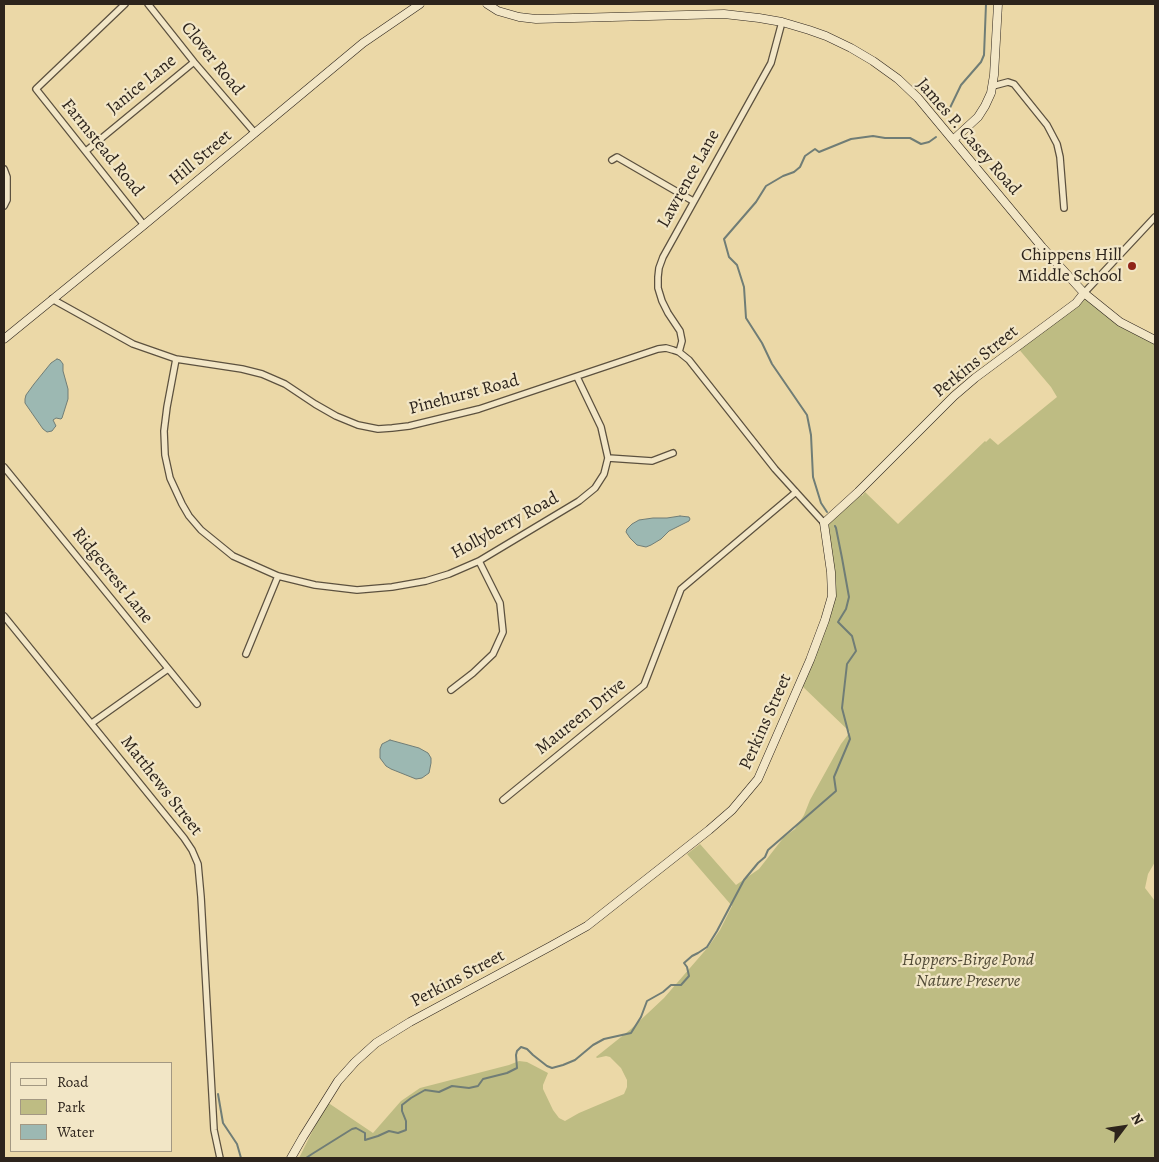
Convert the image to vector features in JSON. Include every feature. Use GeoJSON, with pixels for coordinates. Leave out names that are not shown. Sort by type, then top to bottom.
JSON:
{"type":"FeatureCollection","features":[{"type":"Feature","properties":{"kind":"street","name":"Farmstead Road"},"geometry":{"type":"LineString","coordinates":[[125,4],[36,89],[144,225]]}},
{"type":"Feature","properties":{"kind":"street","name":"Clover Road"},"geometry":{"type":"LineString","coordinates":[[148,4],[254,133]]}},
{"type":"Feature","properties":{"kind":"street","name":"Hill Street"},"geometry":{"type":"LineString","coordinates":[[4,339],[363,43],[410,6],[420,4]]}},
{"type":"Feature","properties":{"kind":"street","name":"James P. Casey Road"},"geometry":{"type":"LineString","coordinates":[[487,4],[498,11],[519,17],[536,18],[724,14],[782,22],[826,36],[851,48],[898,79],[918,98],[1042,247],[1084,294],[1120,322],[1155,340]]}},
{"type":"Feature","properties":{"kind":"street"},"geometry":{"type":"LineString","coordinates":[[953,140],[982,112],[989,99],[993,86],[998,4]]}},
{"type":"Feature","properties":{"kind":"street","name":"Lawrence Lane"},"geometry":{"type":"LineString","coordinates":[[679,352],[682,341],[680,330],[662,301],[658,288],[659,268],[693,201],[770,63],[782,22]]}},
{"type":"Feature","properties":{"kind":"street","name":"Janice Lane"},"geometry":{"type":"LineString","coordinates":[[86,151],[194,62]]}},
{"type":"Feature","properties":{"kind":"street"},"geometry":{"type":"LineString","coordinates":[[993,86],[1008,82],[1014,84],[1047,125],[1057,144],[1064,208]]}},
{"type":"Feature","properties":{"kind":"street"},"geometry":{"type":"LineString","coordinates":[[612,160],[617,157],[693,201]]}},
{"type":"Feature","properties":{"kind":"street"},"geometry":{"type":"LineString","coordinates":[[4,169],[7,177],[7,200],[4,206]]}},
{"type":"Feature","properties":{"kind":"street","name":"Perkins Street"},"geometry":{"type":"LineString","coordinates":[[291,1158],[338,1081],[376,1043],[410,1022],[586,926],[732,810],[758,778],[810,660],[825,620],[832,596],[831,572],[824,524],[954,396],[975,378],[1076,303],[1155,217]]}},
{"type":"Feature","properties":{"kind":"street","name":"Pinehurst Road"},"geometry":{"type":"LineString","coordinates":[[52,299],[133,344],[176,359],[262,374],[285,384],[336,416],[358,425],[378,429],[409,426],[479,409],[658,349],[666,348],[679,352]]}},
{"type":"Feature","properties":{"kind":"street"},"geometry":{"type":"LineString","coordinates":[[679,352],[689,360],[765,456],[824,524]]}},
{"type":"Feature","properties":{"kind":"street","name":"Hollyberry Road"},"geometry":{"type":"LineString","coordinates":[[176,359],[164,431],[165,455],[170,478],[182,504],[201,530],[233,556],[278,576],[315,585],[357,590],[392,587],[449,574],[479,561],[579,501],[595,488],[604,474],[608,458]]}},
{"type":"Feature","properties":{"kind":"street"},"geometry":{"type":"LineString","coordinates":[[577,377],[601,427],[608,458],[652,461],[673,453]]}},
{"type":"Feature","properties":{"kind":"street","name":"Ridgecrest Lane"},"geometry":{"type":"LineString","coordinates":[[4,467],[197,704]]}},
{"type":"Feature","properties":{"kind":"street","name":"Maureen Drive"},"geometry":{"type":"LineString","coordinates":[[503,800],[644,685],[681,589],[796,492]]}},
{"type":"Feature","properties":{"kind":"street"},"geometry":{"type":"LineString","coordinates":[[451,690],[493,654],[503,632],[500,603],[479,561]]}},
{"type":"Feature","properties":{"kind":"street"},"geometry":{"type":"LineString","coordinates":[[246,654],[278,576]]}},
{"type":"Feature","properties":{"kind":"street","name":"Matthews Street"},"geometry":{"type":"LineString","coordinates":[[4,616],[184,838],[198,864],[214,1130],[220,1158]]}},
{"type":"Feature","properties":{"kind":"street"},"geometry":{"type":"LineString","coordinates":[[92,723],[168,669]]}},
{"type":"Feature","properties":{"kind":"green space","name":"Hoppers-Birge Pond Nature Preserve"},"geometry":{"type":"Polygon","coordinates":[[[1084,293],[1111,315],[1155,339],[1155,862],[1148,874],[1145,888],[1155,901],[1155,1158],[299,1158],[327,1102],[373,1133],[401,1101],[420,1088],[519,1061],[527,1062],[548,1073],[543,1089],[553,1110],[559,1118],[565,1121],[624,1094],[627,1080],[621,1068],[610,1057],[596,1057],[631,1029],[664,998],[709,946],[720,930],[732,906],[687,854],[700,844],[736,885],[759,869],[784,837],[795,829],[841,744],[850,732],[800,684],[832,596],[824,523],[858,492],[862,496],[865,492],[898,524],[985,441],[990,438],[998,445],[1057,397],[1051,387],[1017,347],[1084,293]]]}},
{"type":"Feature","properties":{"kind":"water"},"geometry":{"type":"Polygon","coordinates":[[[57,359],[63,364],[68,399],[62,418],[53,420],[56,426],[52,431],[47,432],[25,403],[25,399],[34,384],[51,363],[57,359]]]}},
{"type":"Feature","properties":{"kind":"water"},"geometry":{"type":"Polygon","coordinates":[[[680,516],[689,517],[690,519],[646,547],[637,545],[626,532],[632,524],[639,520],[680,516]]]}},
{"type":"Feature","properties":{"kind":"water"},"geometry":{"type":"Polygon","coordinates":[[[390,740],[419,748],[428,753],[431,758],[429,773],[422,778],[416,779],[386,766],[380,758],[380,749],[382,744],[390,740]]]}},
{"type":"Feature","properties":{"kind":"waterway"},"geometry":{"type":"LineString","coordinates":[[947,114],[961,85],[981,62],[984,55],[986,4]]}},
{"type":"Feature","properties":{"kind":"waterway"},"geometry":{"type":"LineString","coordinates":[[827,512],[821,503],[813,477],[811,435],[807,415],[772,364],[762,343],[746,318],[744,287],[737,265],[729,257],[724,239],[756,202],[766,186],[794,172],[800,167],[805,156],[815,149],[819,152],[851,139],[873,136],[910,138],[921,144],[929,142],[936,137]]}},
{"type":"Feature","properties":{"kind":"waterway"},"geometry":{"type":"LineString","coordinates":[[306,1158],[352,1129],[356,1128],[365,1133],[365,1140],[389,1131],[398,1133],[406,1130],[402,1105],[411,1098],[425,1090],[439,1092],[452,1086],[469,1088],[478,1086],[483,1079],[507,1073],[517,1068],[516,1055],[521,1047],[527,1049],[552,1068],[575,1060],[593,1045],[604,1039],[631,1033],[641,1017],[647,1001],[671,985],[681,985],[689,976],[684,963],[707,947],[744,880],[765,857],[768,850],[836,791],[834,777],[850,739],[842,708],[847,664],[856,651],[852,636],[838,622],[846,609],[849,597],[835,526]]}},
{"type":"Feature","properties":{"kind":"waterway"},"geometry":{"type":"LineString","coordinates":[[218,1094],[223,1123],[237,1144],[241,1158]]}},
{"type":"Feature","properties":{"kind":"place","name":"Chippens Hill Middle School"},"geometry":{"type":"Point","coordinates":[1132,266]}}]}
